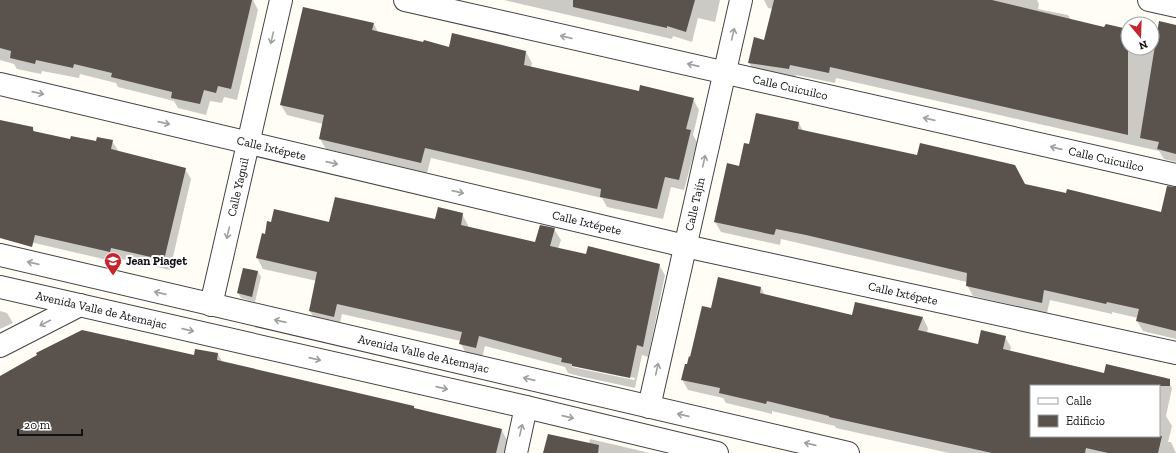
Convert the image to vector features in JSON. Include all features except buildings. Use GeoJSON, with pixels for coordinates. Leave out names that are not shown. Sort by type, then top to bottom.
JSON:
{"type":"FeatureCollection","features":[{"type":"Feature","properties":{"kind":"street","name":"Calle Yaguil"},"geometry":{"type":"LineString","coordinates":[[212,305],[281,0]]}},
{"type":"Feature","properties":{"kind":"street","name":"Calle Cuicuilco"},"geometry":{"type":"LineString","coordinates":[[405,0],[1176,175]]}},
{"type":"Feature","properties":{"kind":"street","name":"Calle Tajín"},"geometry":{"type":"LineString","coordinates":[[649,408],[741,0]]}},
{"type":"Feature","properties":{"kind":"street"},"geometry":{"type":"LineString","coordinates":[[1149,0],[1176,6]]}},
{"type":"Feature","properties":{"kind":"street","name":"Calle Ixtépete"},"geometry":{"type":"LineString","coordinates":[[0,84],[685,246],[1176,353]]}},
{"type":"Feature","properties":{"kind":"street","name":"Avenida Valle de Atemajac"},"geometry":{"type":"LineString","coordinates":[[0,255],[649,408],[848,453]]}},
{"type":"Feature","properties":{"kind":"street","name":"Avenida Valle de Atemajac"},"geometry":{"type":"LineString","coordinates":[[0,287],[526,407],[717,453]]}},
{"type":"Feature","properties":{"kind":"street"},"geometry":{"type":"LineString","coordinates":[[0,346],[80,305]]}},
{"type":"Feature","properties":{"kind":"street"},"geometry":{"type":"LineString","coordinates":[[516,453],[526,407]]}},
{"type":"Feature","properties":{"kind":"place","name":"Jean Piaget"},"geometry":{"type":"Point","coordinates":[113,276]}}]}
